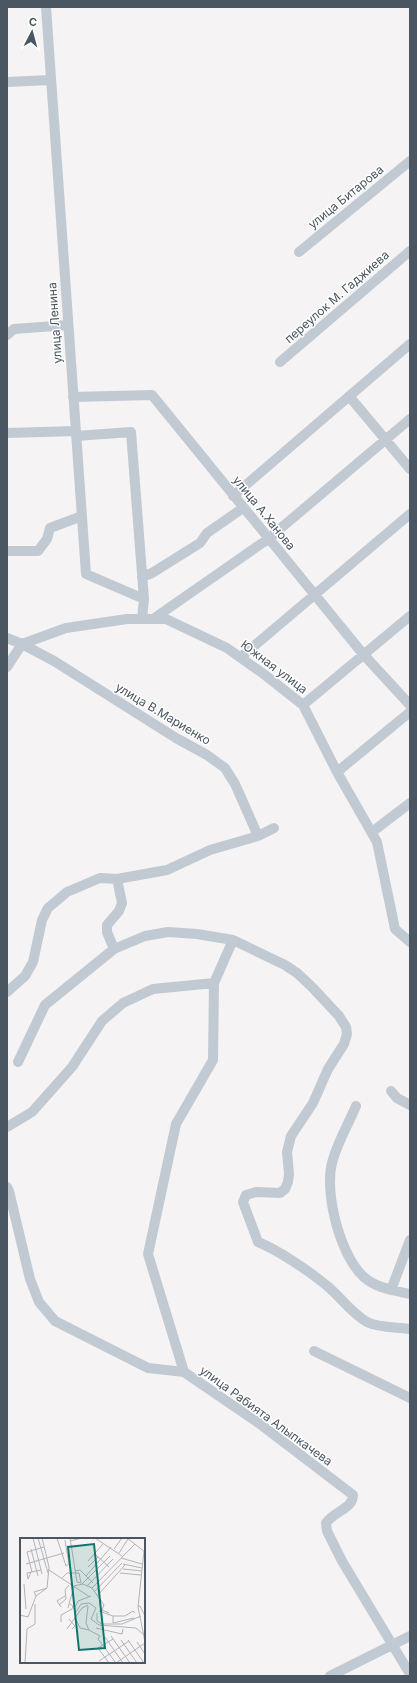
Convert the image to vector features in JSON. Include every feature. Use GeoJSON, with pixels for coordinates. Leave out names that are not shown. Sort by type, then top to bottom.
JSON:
{"type":"FeatureCollection","features":[{"type":"Feature","properties":{"kind":"street","name":"улица Ленина"},"geometry":{"type":"LineString","coordinates":[[46,7],[86,574],[144,599]]}},
{"type":"Feature","properties":{"kind":"street"},"geometry":{"type":"LineString","coordinates":[[7,82],[50,80]]}},
{"type":"Feature","properties":{"kind":"street","name":"улица Битарова"},"geometry":{"type":"LineString","coordinates":[[299,252],[410,161]]}},
{"type":"Feature","properties":{"kind":"street","name":"переулок М. Гаджиева"},"geometry":{"type":"LineString","coordinates":[[280,362],[410,251]]}},
{"type":"Feature","properties":{"kind":"street"},"geometry":{"type":"LineString","coordinates":[[7,335],[14,329],[68,325]]}},
{"type":"Feature","properties":{"kind":"street"},"geometry":{"type":"LineString","coordinates":[[233,496],[410,344]]}},
{"type":"Feature","properties":{"kind":"street","name":"улица А.Ханова"},"geometry":{"type":"LineString","coordinates":[[73,397],[152,395],[363,654],[410,705]]}},
{"type":"Feature","properties":{"kind":"street"},"geometry":{"type":"LineString","coordinates":[[349,396],[410,469]]}},
{"type":"Feature","properties":{"kind":"street"},"geometry":{"type":"LineString","coordinates":[[153,619],[268,539],[410,419]]}},
{"type":"Feature","properties":{"kind":"street"},"geometry":{"type":"LineString","coordinates":[[7,433],[131,432],[144,599],[142,619]]}},
{"type":"Feature","properties":{"kind":"street"},"geometry":{"type":"LineString","coordinates":[[142,577],[152,573],[200,543],[207,533],[243,508]]}},
{"type":"Feature","properties":{"kind":"street"},"geometry":{"type":"LineString","coordinates":[[241,657],[410,514]]}},
{"type":"Feature","properties":{"kind":"street"},"geometry":{"type":"LineString","coordinates":[[7,551],[38,551],[47,539],[50,528],[82,516]]}},
{"type":"Feature","properties":{"kind":"street"},"geometry":{"type":"LineString","coordinates":[[303,706],[410,616]]}},
{"type":"Feature","properties":{"kind":"street","name":"Южная улица"},"geometry":{"type":"LineString","coordinates":[[22,644],[66,628],[127,618],[166,619],[227,648],[241,657],[303,706],[338,772],[378,842],[395,929],[410,942]]}},
{"type":"Feature","properties":{"kind":"street","name":"улица В.Мариенко"},"geometry":{"type":"LineString","coordinates":[[7,638],[22,644],[54,661],[176,738],[207,755],[225,768],[235,784],[258,836]]}},
{"type":"Feature","properties":{"kind":"street"},"geometry":{"type":"LineString","coordinates":[[7,667],[22,644]]}},
{"type":"Feature","properties":{"kind":"street"},"geometry":{"type":"LineString","coordinates":[[338,772],[410,712]]}},
{"type":"Feature","properties":{"kind":"street"},"geometry":{"type":"LineString","coordinates":[[372,832],[410,803]]}},
{"type":"Feature","properties":{"kind":"street"},"geometry":{"type":"LineString","coordinates":[[7,992],[26,976],[33,962],[42,920],[48,908],[55,900],[67,892],[100,878],[117,879],[167,870],[210,850],[258,836],[274,828]]}},
{"type":"Feature","properties":{"kind":"street"},"geometry":{"type":"LineString","coordinates":[[114,949],[107,932],[107,925],[119,911],[122,903],[117,879]]}},
{"type":"Feature","properties":{"kind":"street"},"geometry":{"type":"LineString","coordinates":[[18,1062],[45,1005],[114,949],[145,936],[168,932],[197,934],[233,940],[285,965],[298,973],[339,1016],[346,1027],[347,1034],[344,1044],[328,1069],[312,1102],[291,1136],[287,1152],[289,1174],[285,1189],[280,1193],[256,1192],[246,1195],[243,1202],[258,1242],[270,1247],[326,1285],[368,1323],[379,1326],[410,1329]]}},
{"type":"Feature","properties":{"kind":"street"},"geometry":{"type":"LineString","coordinates":[[7,1127],[32,1112],[72,1067],[102,1021],[123,1003],[153,990],[214,983],[233,940]]}},
{"type":"Feature","properties":{"kind":"street","name":"улица Рабията Алыпкачева"},"geometry":{"type":"LineString","coordinates":[[214,983],[213,1060],[176,1124],[148,1254],[184,1372],[260,1424],[353,1495],[353,1501],[350,1505],[331,1516],[326,1523],[327,1531],[342,1561],[410,1674]]}},
{"type":"Feature","properties":{"kind":"street"},"geometry":{"type":"LineString","coordinates":[[391,1091],[397,1098],[410,1105]]}},
{"type":"Feature","properties":{"kind":"street"},"geometry":{"type":"LineString","coordinates":[[356,1106],[332,1163],[330,1177],[330,1192],[341,1242],[350,1260],[368,1281],[391,1290],[410,1294]]}},
{"type":"Feature","properties":{"kind":"street"},"geometry":{"type":"LineString","coordinates":[[7,1188],[9,1191],[30,1279],[39,1302],[55,1321],[148,1368],[184,1372]]}},
{"type":"Feature","properties":{"kind":"street"},"geometry":{"type":"LineString","coordinates":[[391,1290],[410,1240]]}},
{"type":"Feature","properties":{"kind":"street"},"geometry":{"type":"LineString","coordinates":[[314,1351],[410,1398]]}},
{"type":"Feature","properties":{"kind":"street"},"geometry":{"type":"LineString","coordinates":[[330,1676],[410,1636]]}}]}
